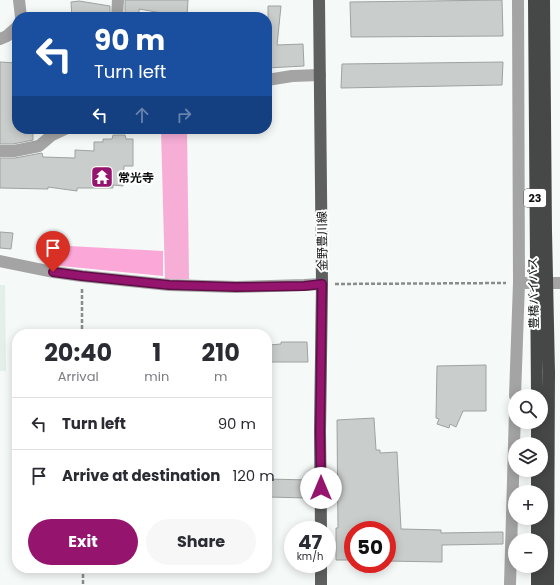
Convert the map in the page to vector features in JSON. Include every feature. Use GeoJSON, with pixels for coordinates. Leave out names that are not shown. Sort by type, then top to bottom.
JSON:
{"type":"FeatureCollection","features":[{"type":"Feature","properties":{"kind":"highway","name":"豊橋バイパス"},"geometry":{"type":"LineString","coordinates":[[534,0],[537,389]]}},
{"type":"Feature","properties":{"kind":"highway","name":"豊橋バイパス"},"geometry":{"type":"LineString","coordinates":[[544,0],[546,239],[549,372],[548,585]]}},
{"type":"Feature","properties":{"kind":"highway"},"geometry":{"type":"LineString","coordinates":[[537,573],[537,585]]}},
{"type":"Feature","properties":{"kind":"main road","name":"金野豊川線"},"geometry":{"type":"LineString","coordinates":[[319,0],[322,284],[320,431],[321,521]]}},
{"type":"Feature","properties":{"kind":"main road"},"geometry":{"type":"LineString","coordinates":[[321,573],[321,585]]}},
{"type":"Feature","properties":{"kind":"street"},"geometry":{"type":"LineString","coordinates":[[19,0],[20,12]]}},
{"type":"Feature","properties":{"kind":"street"},"geometry":{"type":"LineString","coordinates":[[117,12],[118,0]]}},
{"type":"Feature","properties":{"kind":"street"},"geometry":{"type":"LineString","coordinates":[[515,389],[519,283],[518,0]]}},
{"type":"Feature","properties":{"kind":"street"},"geometry":{"type":"LineString","coordinates":[[0,40],[12,32]]}},
{"type":"Feature","properties":{"kind":"street"},"geometry":{"type":"LineString","coordinates":[[272,79],[292,76],[320,76]]}},
{"type":"Feature","properties":{"kind":"street"},"geometry":{"type":"LineString","coordinates":[[0,151],[14,152],[39,146],[54,134]]}},
{"type":"Feature","properties":{"kind":"street"},"geometry":{"type":"LineString","coordinates":[[0,261],[53,272],[169,285],[236,287],[304,286],[322,284]]}},
{"type":"Feature","properties":{"kind":"street"},"geometry":{"type":"LineString","coordinates":[[519,283],[560,282]]}},
{"type":"Feature","properties":{"kind":"street"},"geometry":{"type":"LineString","coordinates":[[510,585],[514,429]]}},
{"type":"Feature","properties":{"kind":"path"},"geometry":{"type":"LineString","coordinates":[[82,276],[82,329]]}},
{"type":"Feature","properties":{"kind":"path"},"geometry":{"type":"LineString","coordinates":[[322,284],[519,283]]}},
{"type":"Feature","properties":{"kind":"path"},"geometry":{"type":"LineString","coordinates":[[83,573],[83,585]]}},
{"type":"Feature","properties":{"kind":"shaded area"},"geometry":{"type":"Polygon","coordinates":[[[161,134],[187,134],[189,279],[165,279],[161,134]]]}},
{"type":"Feature","properties":{"kind":"shaded area"},"geometry":{"type":"Polygon","coordinates":[[[50,245],[163,251],[163,276],[51,265],[50,245]]]}},
{"type":"Feature","properties":{"kind":"shaded area"},"geometry":{"type":"Polygon","coordinates":[[[0,285],[5,285],[6,371],[0,371],[0,285]]]}},
{"type":"Feature","properties":{"kind":"building"},"geometry":{"type":"Polygon","coordinates":[[[125,0],[188,0],[187,12],[156,12],[139,9],[139,12],[125,12],[125,0]]]}},
{"type":"Feature","properties":{"kind":"building"},"geometry":{"type":"Polygon","coordinates":[[[502,0],[503,36],[351,37],[350,2],[502,0]]]}},
{"type":"Feature","properties":{"kind":"building"},"geometry":{"type":"Polygon","coordinates":[[[79,1],[110,6],[110,12],[72,12],[71,2],[79,1]]]}},
{"type":"Feature","properties":{"kind":"building"},"geometry":{"type":"Polygon","coordinates":[[[268,6],[281,6],[277,45],[303,44],[304,66],[272,68],[272,12],[268,12],[268,6]]]}},
{"type":"Feature","properties":{"kind":"building"},"geometry":{"type":"Polygon","coordinates":[[[0,62],[12,63],[12,134],[33,134],[33,140],[13,144],[0,144],[0,62]]]}},
{"type":"Feature","properties":{"kind":"building"},"geometry":{"type":"Polygon","coordinates":[[[503,62],[502,85],[341,88],[342,64],[503,62]]]}},
{"type":"Feature","properties":{"kind":"building"},"geometry":{"type":"Polygon","coordinates":[[[113,135],[125,135],[126,139],[133,139],[133,166],[124,166],[123,186],[113,185],[113,188],[77,188],[77,191],[48,187],[48,189],[0,188],[0,158],[15,158],[42,153],[43,157],[75,158],[75,150],[94,151],[94,142],[103,142],[103,139],[112,139],[113,135]]]}},
{"type":"Feature","properties":{"kind":"building"},"geometry":{"type":"Polygon","coordinates":[[[0,232],[13,233],[11,249],[0,248],[0,232]]]}},
{"type":"Feature","properties":{"kind":"building"},"geometry":{"type":"Polygon","coordinates":[[[281,342],[307,342],[308,362],[272,362],[272,345],[281,344],[281,342]]]}},
{"type":"Feature","properties":{"kind":"building"},"geometry":{"type":"Polygon","coordinates":[[[486,365],[486,411],[463,411],[456,427],[450,424],[449,428],[437,424],[439,419],[436,418],[437,366],[486,365]]]}},
{"type":"Feature","properties":{"kind":"building"},"geometry":{"type":"Polygon","coordinates":[[[374,418],[376,450],[380,450],[380,453],[397,452],[401,529],[441,530],[441,533],[503,532],[503,544],[442,545],[442,562],[396,561],[396,521],[344,521],[344,560],[336,560],[336,528],[338,528],[337,420],[374,418]]]}},
{"type":"Feature","properties":{"kind":"building"},"geometry":{"type":"Polygon","coordinates":[[[272,479],[309,480],[309,498],[272,497],[272,479]]]}},
{"type":"Feature","properties":{"kind":"place","name":"常光寺"},"geometry":{"type":"Point","coordinates":[102,177]}},
{"type":"Feature","properties":{"kind":"route"},"geometry":{"type":"LineString","coordinates":[[53,272],[169,285],[236,287],[304,286],[322,284],[320,431],[321,488]]}}]}
